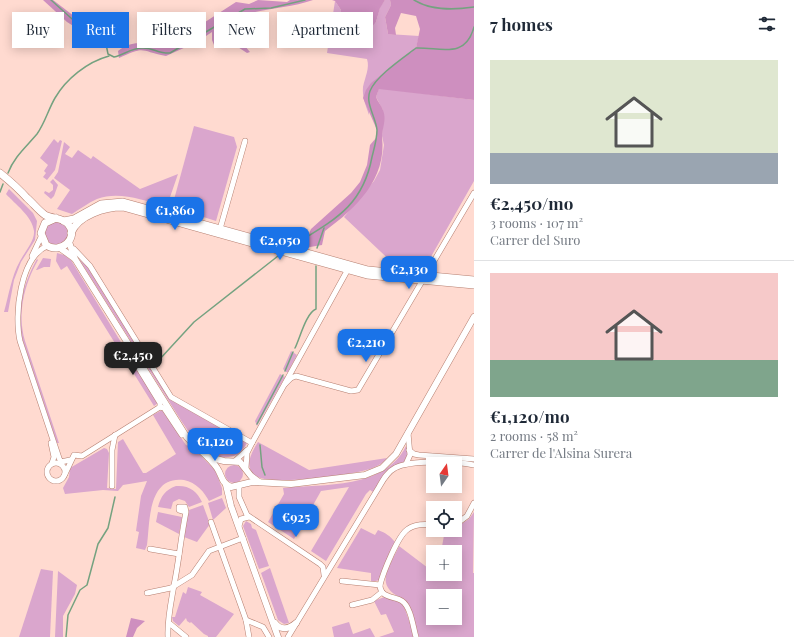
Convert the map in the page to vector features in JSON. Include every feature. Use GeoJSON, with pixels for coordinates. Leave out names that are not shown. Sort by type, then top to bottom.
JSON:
{"type":"FeatureCollection","features":[{"type":"Feature","properties":{"kind":"main road"},"geometry":{"type":"LineString","coordinates":[[0,173],[38,209],[48,216],[64,221],[70,227],[70,238]]}},
{"type":"Feature","properties":{"kind":"main road"},"geometry":{"type":"LineString","coordinates":[[64,221],[74,219],[101,204],[123,202],[220,229],[271,246],[348,268],[474,285]]}},
{"type":"Feature","properties":{"kind":"main road"},"geometry":{"type":"LineString","coordinates":[[38,209],[43,226],[41,237],[47,246],[53,248],[60,248],[70,238],[75,226],[97,212],[109,208],[123,208],[271,246]]}},
{"type":"Feature","properties":{"kind":"main road"},"geometry":{"type":"LineString","coordinates":[[43,226],[49,220],[56,218]]}},
{"type":"Feature","properties":{"kind":"main road"},"geometry":{"type":"LineString","coordinates":[[425,279],[474,280]]}},
{"type":"Feature","properties":{"kind":"street"},"geometry":{"type":"LineString","coordinates":[[220,229],[245,141]]}},
{"type":"Feature","properties":{"kind":"street"},"geometry":{"type":"LineString","coordinates":[[285,384],[290,378],[300,377],[351,391],[358,390],[425,279],[474,193]]}},
{"type":"Feature","properties":{"kind":"street"},"geometry":{"type":"LineString","coordinates":[[41,237],[18,287],[14,323],[17,342],[54,455],[57,463],[61,464],[64,468],[65,474]]}},
{"type":"Feature","properties":{"kind":"street"},"geometry":{"type":"LineString","coordinates":[[70,238],[75,259],[194,446]]}},
{"type":"Feature","properties":{"kind":"street"},"geometry":{"type":"LineString","coordinates":[[70,238],[77,254],[90,266],[171,397],[252,443]]}},
{"type":"Feature","properties":{"kind":"street"},"geometry":{"type":"LineString","coordinates":[[47,246],[36,255],[24,281],[18,302],[17,323],[20,341],[59,458],[57,463]]}},
{"type":"Feature","properties":{"kind":"street"},"geometry":{"type":"LineString","coordinates":[[60,248],[75,259]]}},
{"type":"Feature","properties":{"kind":"street"},"geometry":{"type":"LineString","coordinates":[[324,576],[323,567],[320,564],[249,517],[243,510],[239,497],[241,485],[247,477],[247,453],[348,268]]}},
{"type":"Feature","properties":{"kind":"street"},"geometry":{"type":"LineString","coordinates":[[226,485],[234,487],[261,482],[291,484],[371,473],[382,468],[390,461],[408,433],[438,377],[474,317]]}},
{"type":"Feature","properties":{"kind":"street"},"geometry":{"type":"LineString","coordinates":[[128,344],[130,354],[160,403],[160,407]]}},
{"type":"Feature","properties":{"kind":"street"},"geometry":{"type":"LineString","coordinates":[[297,362],[296,371],[300,377]]}},
{"type":"Feature","properties":{"kind":"street"},"geometry":{"type":"LineString","coordinates":[[70,460],[57,463],[47,470],[49,478],[54,481],[59,480],[65,474],[70,460],[74,456],[82,456],[160,407]]}},
{"type":"Feature","properties":{"kind":"street"},"geometry":{"type":"LineString","coordinates":[[160,407],[164,408],[185,438],[207,457],[221,474]]}},
{"type":"Feature","properties":{"kind":"street"},"geometry":{"type":"LineString","coordinates":[[406,464],[409,460],[410,450],[408,433]]}},
{"type":"Feature","properties":{"kind":"street"},"geometry":{"type":"LineString","coordinates":[[112,486],[112,450],[115,435]]}},
{"type":"Feature","properties":{"kind":"street"},"geometry":{"type":"LineString","coordinates":[[105,441],[109,442],[112,450]]}},
{"type":"Feature","properties":{"kind":"street"},"geometry":{"type":"LineString","coordinates":[[236,461],[245,453],[252,443]]}},
{"type":"Feature","properties":{"kind":"street"},"geometry":{"type":"LineString","coordinates":[[98,446],[106,445],[112,450]]}},
{"type":"Feature","properties":{"kind":"street"},"geometry":{"type":"LineString","coordinates":[[410,450],[414,454],[474,459]]}},
{"type":"Feature","properties":{"kind":"street"},"geometry":{"type":"LineString","coordinates":[[207,457],[228,462],[236,461],[242,463],[246,470],[261,482]]}},
{"type":"Feature","properties":{"kind":"street"},"geometry":{"type":"LineString","coordinates":[[228,462],[223,467],[221,474],[222,480],[226,485],[229,500],[278,637]]}},
{"type":"Feature","properties":{"kind":"street"},"geometry":{"type":"LineString","coordinates":[[288,637],[386,476],[395,468],[406,464],[426,463]]}},
{"type":"Feature","properties":{"kind":"street"},"geometry":{"type":"LineString","coordinates":[[462,463],[474,464]]}},
{"type":"Feature","properties":{"kind":"street"},"geometry":{"type":"LineString","coordinates":[[462,520],[467,516],[474,503]]}},
{"type":"Feature","properties":{"kind":"street"},"geometry":{"type":"LineString","coordinates":[[168,637],[170,623],[168,615],[186,512]]}},
{"type":"Feature","properties":{"kind":"street"},"geometry":{"type":"LineString","coordinates":[[239,528],[239,521],[249,517]]}},
{"type":"Feature","properties":{"kind":"street"},"geometry":{"type":"LineString","coordinates":[[211,522],[246,620],[249,637]]}},
{"type":"Feature","properties":{"kind":"street"},"geometry":{"type":"LineString","coordinates":[[416,637],[405,604],[399,600],[387,596],[382,592],[380,585],[401,537],[407,529],[426,524]]}},
{"type":"Feature","properties":{"kind":"street"},"geometry":{"type":"LineString","coordinates":[[147,593],[164,590],[174,586],[193,574],[209,551],[243,538]]}},
{"type":"Feature","properties":{"kind":"street"},"geometry":{"type":"LineString","coordinates":[[150,549],[179,554]]}},
{"type":"Feature","properties":{"kind":"street"},"geometry":{"type":"LineString","coordinates":[[342,581],[380,585]]}},
{"type":"Feature","properties":{"kind":"street"},"geometry":{"type":"LineString","coordinates":[[352,605],[372,600],[382,592]]}},
{"type":"Feature","properties":{"kind":"street"},"geometry":{"type":"LineString","coordinates":[[246,620],[263,627],[269,637]]}},
{"type":"Feature","properties":{"kind":"street"},"geometry":{"type":"LineString","coordinates":[[273,620],[276,625],[282,628],[289,628],[296,623]]}},
{"type":"Feature","properties":{"kind":"street"},"geometry":{"type":"LineString","coordinates":[[170,623],[186,637]]}},
{"type":"Feature","properties":{"kind":"shaded area"},"geometry":{"type":"Polygon","coordinates":[[[43,0],[53,0],[72,15],[72,25],[64,19],[64,12],[56,12],[43,0]]]}},
{"type":"Feature","properties":{"kind":"shaded area"},"geometry":{"type":"Polygon","coordinates":[[[258,0],[287,2],[290,0],[313,0],[292,6],[256,12],[221,12],[236,2],[249,4],[258,0]]]}},
{"type":"Feature","properties":{"kind":"shaded area"},"geometry":{"type":"Polygon","coordinates":[[[332,0],[385,0],[380,8],[376,22],[373,25],[373,12],[341,12],[335,1],[332,0]]]}},
{"type":"Feature","properties":{"kind":"shaded area"},"geometry":{"type":"Polygon","coordinates":[[[385,0],[390,0],[391,5],[385,17],[388,34],[419,36],[416,48],[383,75],[372,88],[369,115],[363,94],[363,87],[368,69],[367,59],[327,53],[328,48],[373,48],[373,24],[376,22],[380,7],[385,0]]]}},
{"type":"Feature","properties":{"kind":"shaded area"},"geometry":{"type":"Polygon","coordinates":[[[390,0],[474,0],[474,100],[379,89],[376,97],[383,110],[384,121],[380,166],[374,179],[367,191],[348,213],[325,231],[322,245],[304,248],[311,229],[351,193],[360,182],[367,165],[370,145],[376,138],[377,130],[363,98],[366,90],[371,83],[416,48],[420,29],[416,16],[401,13],[395,28],[396,35],[388,34],[385,17],[391,5],[390,0]]]}},
{"type":"Feature","properties":{"kind":"shaded area"},"geometry":{"type":"Polygon","coordinates":[[[335,1],[341,12],[333,12],[335,1]]]}},
{"type":"Feature","properties":{"kind":"shaded area"},"geometry":{"type":"Polygon","coordinates":[[[214,16],[214,45],[212,40],[212,32],[206,36],[206,21],[214,16]]]}},
{"type":"Feature","properties":{"kind":"shaded area"},"geometry":{"type":"Polygon","coordinates":[[[137,43],[137,48],[184,48],[166,56],[139,50],[119,58],[118,51],[123,48],[129,48],[129,45],[137,43]]]}},
{"type":"Feature","properties":{"kind":"shaded area"},"geometry":{"type":"Polygon","coordinates":[[[239,48],[247,48],[250,52],[247,53],[239,48]]]}},
{"type":"Feature","properties":{"kind":"shaded area"},"geometry":{"type":"Polygon","coordinates":[[[379,88],[474,100],[474,181],[424,269],[399,269],[344,217],[374,181],[380,170],[384,145],[382,136],[383,110],[376,97],[379,88]]]}},
{"type":"Feature","properties":{"kind":"shaded area"},"geometry":{"type":"Polygon","coordinates":[[[194,126],[234,137],[237,147],[216,221],[172,207],[194,126]]]}},
{"type":"Feature","properties":{"kind":"shaded area"},"geometry":{"type":"Polygon","coordinates":[[[54,139],[58,143],[60,140],[62,141],[55,170],[47,180],[43,177],[46,173],[44,171],[48,165],[40,158],[54,139]]]}},
{"type":"Feature","properties":{"kind":"shaded area"},"geometry":{"type":"Polygon","coordinates":[[[64,142],[70,147],[65,154],[72,158],[78,150],[91,159],[93,156],[140,189],[178,174],[168,203],[164,206],[130,197],[114,196],[97,199],[72,214],[57,209],[70,190],[54,178],[58,172],[64,142]]]}},
{"type":"Feature","properties":{"kind":"shaded area"},"geometry":{"type":"Polygon","coordinates":[[[53,179],[58,185],[54,196],[51,199],[44,193],[45,191],[49,193],[53,190],[53,185],[50,182],[53,179]]]}},
{"type":"Feature","properties":{"kind":"shaded area"},"geometry":{"type":"Polygon","coordinates":[[[9,189],[33,213],[37,221],[35,240],[21,262],[14,280],[8,312],[4,312],[14,273],[34,235],[33,226],[27,215],[6,194],[9,189]]]}},
{"type":"Feature","properties":{"kind":"shaded area"},"geometry":{"type":"Polygon","coordinates":[[[57,221],[62,222],[68,228],[68,238],[62,244],[57,245],[52,244],[46,238],[45,233],[46,228],[52,222],[57,221]]]}},
{"type":"Feature","properties":{"kind":"shaded area"},"geometry":{"type":"Polygon","coordinates":[[[57,253],[64,255],[71,260],[158,403],[154,406],[67,266],[61,270],[56,261],[57,253]]]}},
{"type":"Feature","properties":{"kind":"shaded area"},"geometry":{"type":"Polygon","coordinates":[[[43,258],[51,259],[50,267],[44,267],[36,270],[43,258]]]}},
{"type":"Feature","properties":{"kind":"shaded area"},"geometry":{"type":"Polygon","coordinates":[[[37,259],[38,260],[29,279],[23,299],[23,331],[59,443],[57,443],[23,341],[21,330],[20,309],[24,289],[37,259]]]}},
{"type":"Feature","properties":{"kind":"shaded area"},"geometry":{"type":"Polygon","coordinates":[[[79,259],[91,270],[90,271],[170,399],[247,443],[239,453],[234,456],[220,457],[213,455],[201,447],[196,441],[182,422],[79,259]]]}},
{"type":"Feature","properties":{"kind":"shaded area"},"geometry":{"type":"Polygon","coordinates":[[[291,351],[297,355],[288,372],[286,372],[283,369],[291,351]]]}},
{"type":"Feature","properties":{"kind":"shaded area"},"geometry":{"type":"Polygon","coordinates":[[[280,374],[285,377],[257,426],[255,421],[280,374]]]}},
{"type":"Feature","properties":{"kind":"shaded area"},"geometry":{"type":"Polygon","coordinates":[[[162,410],[186,445],[193,448],[215,470],[222,488],[222,495],[209,501],[196,485],[184,480],[172,480],[163,485],[157,493],[153,503],[145,550],[136,548],[139,532],[136,531],[141,496],[147,481],[123,485],[118,491],[103,490],[65,494],[63,488],[69,477],[70,468],[104,448],[107,449],[109,453],[107,488],[116,489],[118,442],[123,439],[143,473],[146,473],[176,454],[153,415],[162,410]]]}},
{"type":"Feature","properties":{"kind":"shaded area"},"geometry":{"type":"Polygon","coordinates":[[[258,442],[309,470],[387,458],[375,467],[351,473],[294,480],[276,480],[262,478],[254,475],[251,471],[249,463],[250,458],[258,442]]]}},
{"type":"Feature","properties":{"kind":"shaded area"},"geometry":{"type":"Polygon","coordinates":[[[406,446],[409,452],[404,462],[383,477],[373,492],[370,490],[366,494],[326,561],[311,551],[349,487],[321,491],[294,539],[268,522],[284,494],[283,488],[352,482],[369,477],[384,470],[396,460],[406,446]]]}},
{"type":"Feature","properties":{"kind":"shaded area"},"geometry":{"type":"Polygon","coordinates":[[[234,465],[240,468],[243,474],[240,480],[234,483],[228,480],[225,474],[228,468],[234,465]]]}},
{"type":"Feature","properties":{"kind":"shaded area"},"geometry":{"type":"Polygon","coordinates":[[[176,486],[189,488],[198,495],[202,502],[189,507],[185,501],[179,499],[173,502],[171,509],[158,507],[164,494],[169,489],[176,486]]]}},
{"type":"Feature","properties":{"kind":"shaded area"},"geometry":{"type":"Polygon","coordinates":[[[222,498],[226,508],[213,520],[208,503],[222,498]]]}},
{"type":"Feature","properties":{"kind":"shaded area"},"geometry":{"type":"Polygon","coordinates":[[[203,505],[210,524],[197,542],[184,537],[189,510],[203,505]]]}},
{"type":"Feature","properties":{"kind":"shaded area"},"geometry":{"type":"Polygon","coordinates":[[[158,512],[182,517],[179,534],[156,522],[158,512]]]}},
{"type":"Feature","properties":{"kind":"shaded area"},"geometry":{"type":"Polygon","coordinates":[[[474,512],[474,637],[418,637],[403,599],[394,594],[388,588],[386,576],[388,569],[399,546],[426,566],[426,581],[462,581],[462,545],[442,545],[444,537],[462,537],[462,524],[469,519],[474,512]]]}},
{"type":"Feature","properties":{"kind":"shaded area"},"geometry":{"type":"Polygon","coordinates":[[[246,521],[256,530],[269,566],[259,569],[243,526],[246,521]]]}},
{"type":"Feature","properties":{"kind":"shaded area"},"geometry":{"type":"Polygon","coordinates":[[[361,528],[375,535],[378,530],[381,531],[395,542],[380,580],[371,582],[371,573],[337,568],[361,528]]]}},
{"type":"Feature","properties":{"kind":"shaded area"},"geometry":{"type":"Polygon","coordinates":[[[270,568],[289,623],[284,624],[278,620],[261,573],[270,568]]]}},
{"type":"Feature","properties":{"kind":"shaded area"},"geometry":{"type":"Polygon","coordinates":[[[41,569],[53,571],[50,637],[19,637],[41,569]]]}},
{"type":"Feature","properties":{"kind":"shaded area"},"geometry":{"type":"Polygon","coordinates":[[[58,571],[77,585],[75,594],[63,616],[63,637],[55,637],[58,571]]]}},
{"type":"Feature","properties":{"kind":"shaded area"},"geometry":{"type":"Polygon","coordinates":[[[188,587],[202,592],[200,595],[234,614],[216,637],[208,637],[191,622],[190,623],[187,621],[186,618],[179,626],[173,621],[172,617],[175,617],[183,592],[186,594],[188,587]]]}},
{"type":"Feature","properties":{"kind":"shaded area"},"geometry":{"type":"Polygon","coordinates":[[[387,596],[402,601],[415,637],[379,637],[394,632],[386,614],[381,615],[374,601],[387,596]]]}},
{"type":"Feature","properties":{"kind":"shaded area"},"geometry":{"type":"Polygon","coordinates":[[[131,618],[145,621],[137,628],[133,637],[126,637],[131,618]]]}},
{"type":"Feature","properties":{"kind":"shaded area"},"geometry":{"type":"Polygon","coordinates":[[[349,622],[353,634],[370,628],[375,637],[334,637],[332,627],[349,622]]]}},
{"type":"Feature","properties":{"kind":"waterway"},"geometry":{"type":"LineString","coordinates":[[51,0],[81,27],[105,39],[108,54],[114,57],[134,49],[142,48],[149,48],[170,53],[245,9],[271,8],[305,0]]}},
{"type":"Feature","properties":{"kind":"waterway"},"geometry":{"type":"LineString","coordinates":[[414,0],[421,4],[443,9],[474,7]]}},
{"type":"Feature","properties":{"kind":"waterway"},"geometry":{"type":"LineString","coordinates":[[297,243],[324,226],[346,209],[355,199],[362,187],[368,173],[377,130],[369,100],[370,91],[373,85],[390,68],[416,48],[443,50],[458,48],[465,44],[474,27]]}},
{"type":"Feature","properties":{"kind":"waterway"},"geometry":{"type":"LineString","coordinates":[[8,173],[17,157],[40,130],[50,107],[65,84],[85,67],[93,62],[109,56]]}},
{"type":"Feature","properties":{"kind":"waterway"},"geometry":{"type":"LineString","coordinates":[[0,192],[3,184]]}},
{"type":"Feature","properties":{"kind":"waterway"},"geometry":{"type":"LineString","coordinates":[[317,248],[324,228]]}},
{"type":"Feature","properties":{"kind":"waterway"},"geometry":{"type":"LineString","coordinates":[[159,360],[194,322],[278,256]]}},
{"type":"Feature","properties":{"kind":"waterway"},"geometry":{"type":"LineString","coordinates":[[295,348],[306,320],[312,311],[316,309],[316,266]]}},
{"type":"Feature","properties":{"kind":"waterway"},"geometry":{"type":"LineString","coordinates":[[285,371],[293,352]]}},
{"type":"Feature","properties":{"kind":"waterway"},"geometry":{"type":"LineString","coordinates":[[257,424],[283,375]]}},
{"type":"Feature","properties":{"kind":"waterway"},"geometry":{"type":"LineString","coordinates":[[260,445],[262,467],[265,475]]}},
{"type":"Feature","properties":{"kind":"waterway"},"geometry":{"type":"LineString","coordinates":[[66,637],[68,615],[80,590],[87,585],[98,544],[108,528],[115,497]]}}]}
